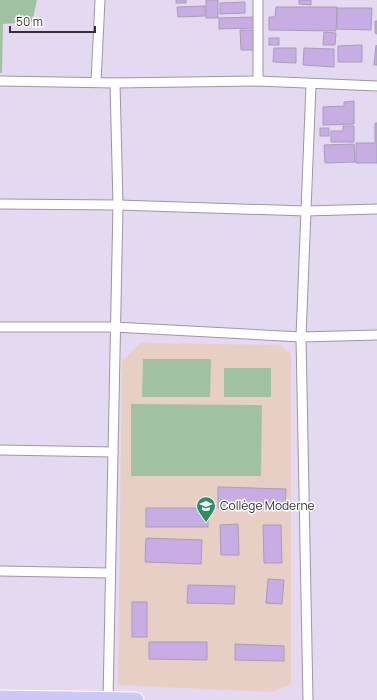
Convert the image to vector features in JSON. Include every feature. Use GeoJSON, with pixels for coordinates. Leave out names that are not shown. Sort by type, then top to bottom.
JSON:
{"type":"FeatureCollection","features":[{"type":"Feature","properties":{"kind":"main road"},"geometry":{"type":"LineString","coordinates":[[0,698],[136,700]]}},
{"type":"Feature","properties":{"kind":"street"},"geometry":{"type":"LineString","coordinates":[[96,82],[100,0]]}},
{"type":"Feature","properties":{"kind":"street"},"geometry":{"type":"LineString","coordinates":[[258,0],[258,81]]}},
{"type":"Feature","properties":{"kind":"street"},"geometry":{"type":"LineString","coordinates":[[0,80],[96,82],[258,81],[377,86]]}},
{"type":"Feature","properties":{"kind":"street"},"geometry":{"type":"LineString","coordinates":[[108,700],[109,573],[118,205],[116,82]]}},
{"type":"Feature","properties":{"kind":"street"},"geometry":{"type":"LineString","coordinates":[[308,700],[301,337],[311,84]]}},
{"type":"Feature","properties":{"kind":"street"},"geometry":{"type":"LineString","coordinates":[[0,204],[118,205],[306,211],[377,209]]}},
{"type":"Feature","properties":{"kind":"street"},"geometry":{"type":"LineString","coordinates":[[0,327],[114,327],[301,337],[377,335]]}},
{"type":"Feature","properties":{"kind":"street"},"geometry":{"type":"LineString","coordinates":[[0,450],[112,452]]}},
{"type":"Feature","properties":{"kind":"street"},"geometry":{"type":"LineString","coordinates":[[0,571],[109,573]]}},
{"type":"Feature","properties":{"kind":"shaded area","name":"Collège Moderne"},"geometry":{"type":"Polygon","coordinates":[[[141,343],[280,345],[291,354],[291,684],[272,692],[118,685],[122,361],[141,343]]]}},
{"type":"Feature","properties":{"kind":"green space"},"geometry":{"type":"Polygon","coordinates":[[[0,0],[37,0],[32,22],[3,24],[2,73],[0,73],[0,0]]]}},
{"type":"Feature","properties":{"kind":"green space"},"geometry":{"type":"Polygon","coordinates":[[[143,359],[211,359],[210,397],[142,397],[143,359]]]}},
{"type":"Feature","properties":{"kind":"green space"},"geometry":{"type":"Polygon","coordinates":[[[224,368],[271,368],[271,397],[224,397],[224,368]]]}},
{"type":"Feature","properties":{"kind":"green space"},"geometry":{"type":"Polygon","coordinates":[[[131,404],[262,405],[261,476],[131,476],[131,404]]]}},
{"type":"Feature","properties":{"kind":"building"},"geometry":{"type":"Polygon","coordinates":[[[176,0],[186,0],[186,3],[176,3],[176,0]]]}},
{"type":"Feature","properties":{"kind":"building"},"geometry":{"type":"Polygon","coordinates":[[[206,0],[218,0],[218,18],[206,18],[206,0]]]}},
{"type":"Feature","properties":{"kind":"building"},"geometry":{"type":"Polygon","coordinates":[[[299,0],[311,0],[311,5],[299,4],[299,0]]]}},
{"type":"Feature","properties":{"kind":"building"},"geometry":{"type":"Polygon","coordinates":[[[245,2],[245,13],[220,14],[220,3],[245,2]]]}},
{"type":"Feature","properties":{"kind":"building"},"geometry":{"type":"Polygon","coordinates":[[[205,6],[205,16],[178,17],[177,7],[205,6]]]}},
{"type":"Feature","properties":{"kind":"building"},"geometry":{"type":"Polygon","coordinates":[[[276,7],[337,7],[336,31],[269,30],[269,17],[275,17],[276,7]]]}},
{"type":"Feature","properties":{"kind":"building"},"geometry":{"type":"Polygon","coordinates":[[[337,8],[372,8],[371,30],[337,29],[337,8]]]}},
{"type":"Feature","properties":{"kind":"building"},"geometry":{"type":"Polygon","coordinates":[[[254,17],[254,28],[219,29],[219,18],[254,17]]]}},
{"type":"Feature","properties":{"kind":"building"},"geometry":{"type":"Polygon","coordinates":[[[375,21],[377,21],[377,34],[375,33],[375,21]]]}},
{"type":"Feature","properties":{"kind":"building"},"geometry":{"type":"Polygon","coordinates":[[[240,30],[255,30],[255,50],[241,50],[240,30]]]}},
{"type":"Feature","properties":{"kind":"building"},"geometry":{"type":"Polygon","coordinates":[[[324,32],[336,33],[335,45],[323,45],[324,32]]]}},
{"type":"Feature","properties":{"kind":"building"},"geometry":{"type":"Polygon","coordinates":[[[269,38],[279,38],[279,45],[269,45],[269,38]]]}},
{"type":"Feature","properties":{"kind":"building"},"geometry":{"type":"Polygon","coordinates":[[[362,45],[362,62],[338,62],[338,46],[362,45]]]}},
{"type":"Feature","properties":{"kind":"building"},"geometry":{"type":"Polygon","coordinates":[[[376,45],[377,65],[374,65],[376,45]]]}},
{"type":"Feature","properties":{"kind":"building"},"geometry":{"type":"Polygon","coordinates":[[[274,48],[296,48],[296,63],[273,62],[274,48]]]}},
{"type":"Feature","properties":{"kind":"building"},"geometry":{"type":"Polygon","coordinates":[[[304,48],[334,49],[334,67],[303,65],[304,48]]]}},
{"type":"Feature","properties":{"kind":"building"},"geometry":{"type":"Polygon","coordinates":[[[354,101],[354,124],[323,125],[323,107],[344,106],[344,102],[354,101]]]}},
{"type":"Feature","properties":{"kind":"building"},"geometry":{"type":"Polygon","coordinates":[[[375,123],[377,123],[377,163],[356,163],[356,143],[375,143],[375,123]]]}},
{"type":"Feature","properties":{"kind":"building"},"geometry":{"type":"Polygon","coordinates":[[[343,126],[354,126],[354,142],[331,142],[331,131],[343,131],[343,126]]]}},
{"type":"Feature","properties":{"kind":"building"},"geometry":{"type":"Polygon","coordinates":[[[320,128],[329,128],[329,136],[320,136],[320,128]]]}},
{"type":"Feature","properties":{"kind":"building"},"geometry":{"type":"Polygon","coordinates":[[[354,144],[355,162],[325,163],[324,145],[354,144]]]}},
{"type":"Feature","properties":{"kind":"building"},"geometry":{"type":"Polygon","coordinates":[[[218,487],[286,489],[285,509],[218,508],[218,487]]]}},
{"type":"Feature","properties":{"kind":"building"},"geometry":{"type":"Polygon","coordinates":[[[146,508],[208,508],[208,527],[146,527],[146,508]]]}},
{"type":"Feature","properties":{"kind":"building"},"geometry":{"type":"Polygon","coordinates":[[[238,524],[239,555],[221,555],[220,525],[238,524]]]}},
{"type":"Feature","properties":{"kind":"building"},"geometry":{"type":"Polygon","coordinates":[[[263,525],[281,525],[282,563],[264,563],[263,525]]]}},
{"type":"Feature","properties":{"kind":"building"},"geometry":{"type":"Polygon","coordinates":[[[146,538],[202,540],[201,564],[145,562],[146,538]]]}},
{"type":"Feature","properties":{"kind":"building"},"geometry":{"type":"Polygon","coordinates":[[[268,579],[284,580],[282,604],[266,603],[268,579]]]}},
{"type":"Feature","properties":{"kind":"building"},"geometry":{"type":"Polygon","coordinates":[[[188,585],[235,586],[234,604],[187,603],[188,585]]]}},
{"type":"Feature","properties":{"kind":"building"},"geometry":{"type":"Polygon","coordinates":[[[132,602],[147,602],[147,637],[132,637],[132,602]]]}},
{"type":"Feature","properties":{"kind":"building"},"geometry":{"type":"Polygon","coordinates":[[[149,642],[207,642],[207,660],[149,659],[149,642]]]}},
{"type":"Feature","properties":{"kind":"building"},"geometry":{"type":"Polygon","coordinates":[[[235,644],[284,646],[284,661],[235,660],[235,644]]]}},
{"type":"Feature","properties":{"kind":"place","name":"Collège Moderne"},"geometry":{"type":"Point","coordinates":[206,523]}}]}
